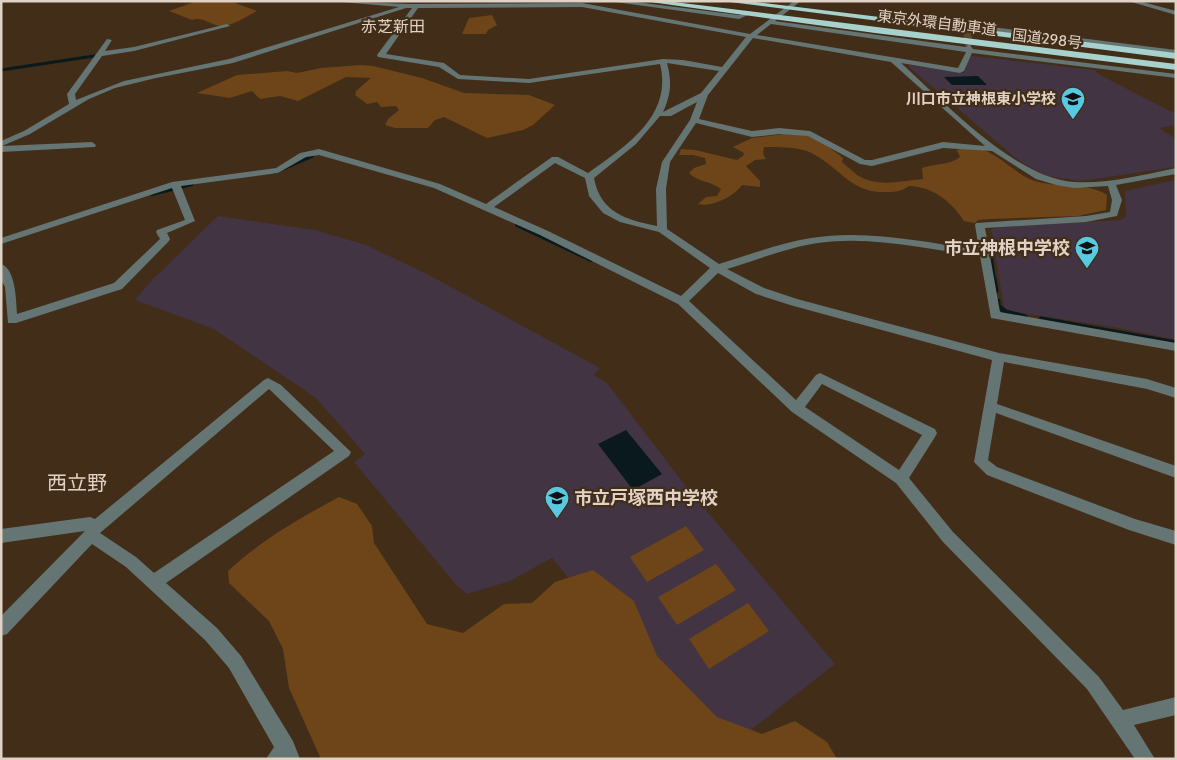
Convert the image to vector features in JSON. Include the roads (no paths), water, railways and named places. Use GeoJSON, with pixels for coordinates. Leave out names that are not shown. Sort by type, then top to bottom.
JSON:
{"type":"FeatureCollection","features":[{"type":"Feature","properties":{"kind":"highway","name":"国道298号"},"geometry":{"type":"LineString","coordinates":[[647,1],[771,20],[1176,67]]}},
{"type":"Feature","properties":{"kind":"highway","name":"東京外環自動車道"},"geometry":{"type":"LineString","coordinates":[[666,1],[1018,50],[1176,67]]}},
{"type":"Feature","properties":{"kind":"highway","name":"東京外環自動車道"},"geometry":{"type":"LineString","coordinates":[[705,1],[1176,55]]}},
{"type":"Feature","properties":{"kind":"highway","name":"国道298号"},"geometry":{"type":"LineString","coordinates":[[726,1],[1176,55]]}},
{"type":"Feature","properties":{"kind":"street"},"geometry":{"type":"LineString","coordinates":[[334,1],[408,4],[584,3],[751,36],[960,71],[970,49]]}},
{"type":"Feature","properties":{"kind":"street"},"geometry":{"type":"LineString","coordinates":[[611,1],[739,17],[746,15]]}},
{"type":"Feature","properties":{"kind":"street"},"geometry":{"type":"LineString","coordinates":[[662,230],[661,189],[666,162],[694,120],[704,95],[751,36],[798,1]]}},
{"type":"Feature","properties":{"kind":"street"},"geometry":{"type":"LineString","coordinates":[[1131,1],[1176,13]]}},
{"type":"Feature","properties":{"kind":"street"},"geometry":{"type":"LineString","coordinates":[[408,4],[381,55],[441,65],[458,77],[529,80],[663,61],[683,62],[725,70]]}},
{"type":"Feature","properties":{"kind":"street"},"geometry":{"type":"LineString","coordinates":[[1,144],[48,121],[73,104],[109,88],[246,56],[408,4]]}},
{"type":"Feature","properties":{"kind":"street"},"geometry":{"type":"LineString","coordinates":[[822,14],[833,12],[1176,55]]}},
{"type":"Feature","properties":{"kind":"street"},"geometry":{"type":"LineString","coordinates":[[771,20],[1176,76]]}},
{"type":"Feature","properties":{"kind":"street"},"geometry":{"type":"LineString","coordinates":[[967,28],[974,21],[1076,36],[1176,47]]}},
{"type":"Feature","properties":{"kind":"street"},"geometry":{"type":"LineString","coordinates":[[99,54],[134,49],[227,26]]}},
{"type":"Feature","properties":{"kind":"street"},"geometry":{"type":"LineString","coordinates":[[73,104],[71,94],[109,40]]}},
{"type":"Feature","properties":{"kind":"street"},"geometry":{"type":"LineString","coordinates":[[589,177],[622,152],[644,132],[658,114],[669,82],[663,61]]}},
{"type":"Feature","properties":{"kind":"street"},"geometry":{"type":"LineString","coordinates":[[894,61],[994,149],[1031,174],[1057,183],[1088,185],[1111,183],[1176,171]]}},
{"type":"Feature","properties":{"kind":"street"},"geometry":{"type":"LineString","coordinates":[[658,114],[668,114],[704,95]]}},
{"type":"Feature","properties":{"kind":"street"},"geometry":{"type":"LineString","coordinates":[[694,120],[752,134],[779,131],[810,134],[863,162],[872,163],[943,144],[994,149]]}},
{"type":"Feature","properties":{"kind":"street"},"geometry":{"type":"LineString","coordinates":[[31,148],[48,121]]}},
{"type":"Feature","properties":{"kind":"street"},"geometry":{"type":"LineString","coordinates":[[1,149],[92,145]]}},
{"type":"Feature","properties":{"kind":"street"},"geometry":{"type":"LineString","coordinates":[[1,241],[175,184],[278,170],[303,155],[319,152],[437,186],[488,207],[682,301],[797,408],[901,479],[948,537],[1093,683],[1146,759]]}},
{"type":"Feature","properties":{"kind":"street"},"geometry":{"type":"LineString","coordinates":[[488,207],[555,159],[589,177],[594,196],[610,213],[642,226],[662,230],[717,268],[760,291],[794,302],[999,357],[1147,384],[1176,393]]}},
{"type":"Feature","properties":{"kind":"street"},"geometry":{"type":"LineString","coordinates":[[1111,183],[1116,200],[1114,214],[1086,219],[985,223],[980,225],[995,314],[1176,347]]}},
{"type":"Feature","properties":{"kind":"street"},"geometry":{"type":"LineString","coordinates":[[1,267],[10,287],[12,320],[118,286],[165,239],[161,232],[190,221],[175,184]]}},
{"type":"Feature","properties":{"kind":"street"},"geometry":{"type":"LineString","coordinates":[[682,301],[717,268],[811,241],[850,238],[900,242],[986,254]]}},
{"type":"Feature","properties":{"kind":"street"},"geometry":{"type":"LineString","coordinates":[[999,357],[981,462],[983,465],[992,471],[1116,518],[1176,538]]}},
{"type":"Feature","properties":{"kind":"street"},"geometry":{"type":"LineString","coordinates":[[797,408],[820,378],[930,433],[901,479]]}},
{"type":"Feature","properties":{"kind":"street"},"geometry":{"type":"LineString","coordinates":[[1,628],[66,558],[93,532],[268,383],[278,388],[344,452],[154,582]]}},
{"type":"Feature","properties":{"kind":"street"},"geometry":{"type":"LineString","coordinates":[[990,406],[1176,472]]}},
{"type":"Feature","properties":{"kind":"street"},"geometry":{"type":"LineString","coordinates":[[1,536],[90,524],[93,532],[131,562],[211,634],[235,662],[284,755]]}},
{"type":"Feature","properties":{"kind":"street"},"geometry":{"type":"LineString","coordinates":[[1119,720],[1176,706]]}},
{"type":"Feature","properties":{"kind":"waterway"},"geometry":{"type":"LineString","coordinates":[[1,70],[94,56]]}},
{"type":"Feature","properties":{"kind":"waterway"},"geometry":{"type":"LineString","coordinates":[[275,172],[312,156]]}},
{"type":"Feature","properties":{"kind":"waterway"},"geometry":{"type":"LineString","coordinates":[[152,194],[192,184]]}},
{"type":"Feature","properties":{"kind":"waterway"},"geometry":{"type":"LineString","coordinates":[[517,225],[591,260]]}},
{"type":"Feature","properties":{"kind":"waterway"},"geometry":{"type":"LineString","coordinates":[[991,258],[994,280]]}},
{"type":"Feature","properties":{"kind":"waterway"},"geometry":{"type":"LineString","coordinates":[[994,279],[996,291]]}},
{"type":"Feature","properties":{"kind":"waterway"},"geometry":{"type":"LineString","coordinates":[[998,301],[998,306],[1006,312],[1025,317]]}},
{"type":"Feature","properties":{"kind":"waterway"},"geometry":{"type":"LineString","coordinates":[[1041,319],[1176,343]]}},
{"type":"Feature","properties":{"kind":"tunnel"},"geometry":{"type":"LineString","coordinates":[[967,31],[969,46]]}},
{"type":"Feature","properties":{"kind":"place","name":"川口市立神根東小学校"},"geometry":{"type":"Point","coordinates":[1073,120]}},
{"type":"Feature","properties":{"kind":"place","name":"市立神根中学校"},"geometry":{"type":"Point","coordinates":[1087,269]}},
{"type":"Feature","properties":{"kind":"place","name":"市立戸塚西中学校"},"geometry":{"type":"Point","coordinates":[557,519]}},
{"type":"Feature","properties":{"kind":"district","name":"赤芝新田"},"geometry":{"type":"Point","coordinates":[393,26]}},
{"type":"Feature","properties":{"kind":"district","name":"西立野"},"geometry":{"type":"Point","coordinates":[77,483]}}]}
